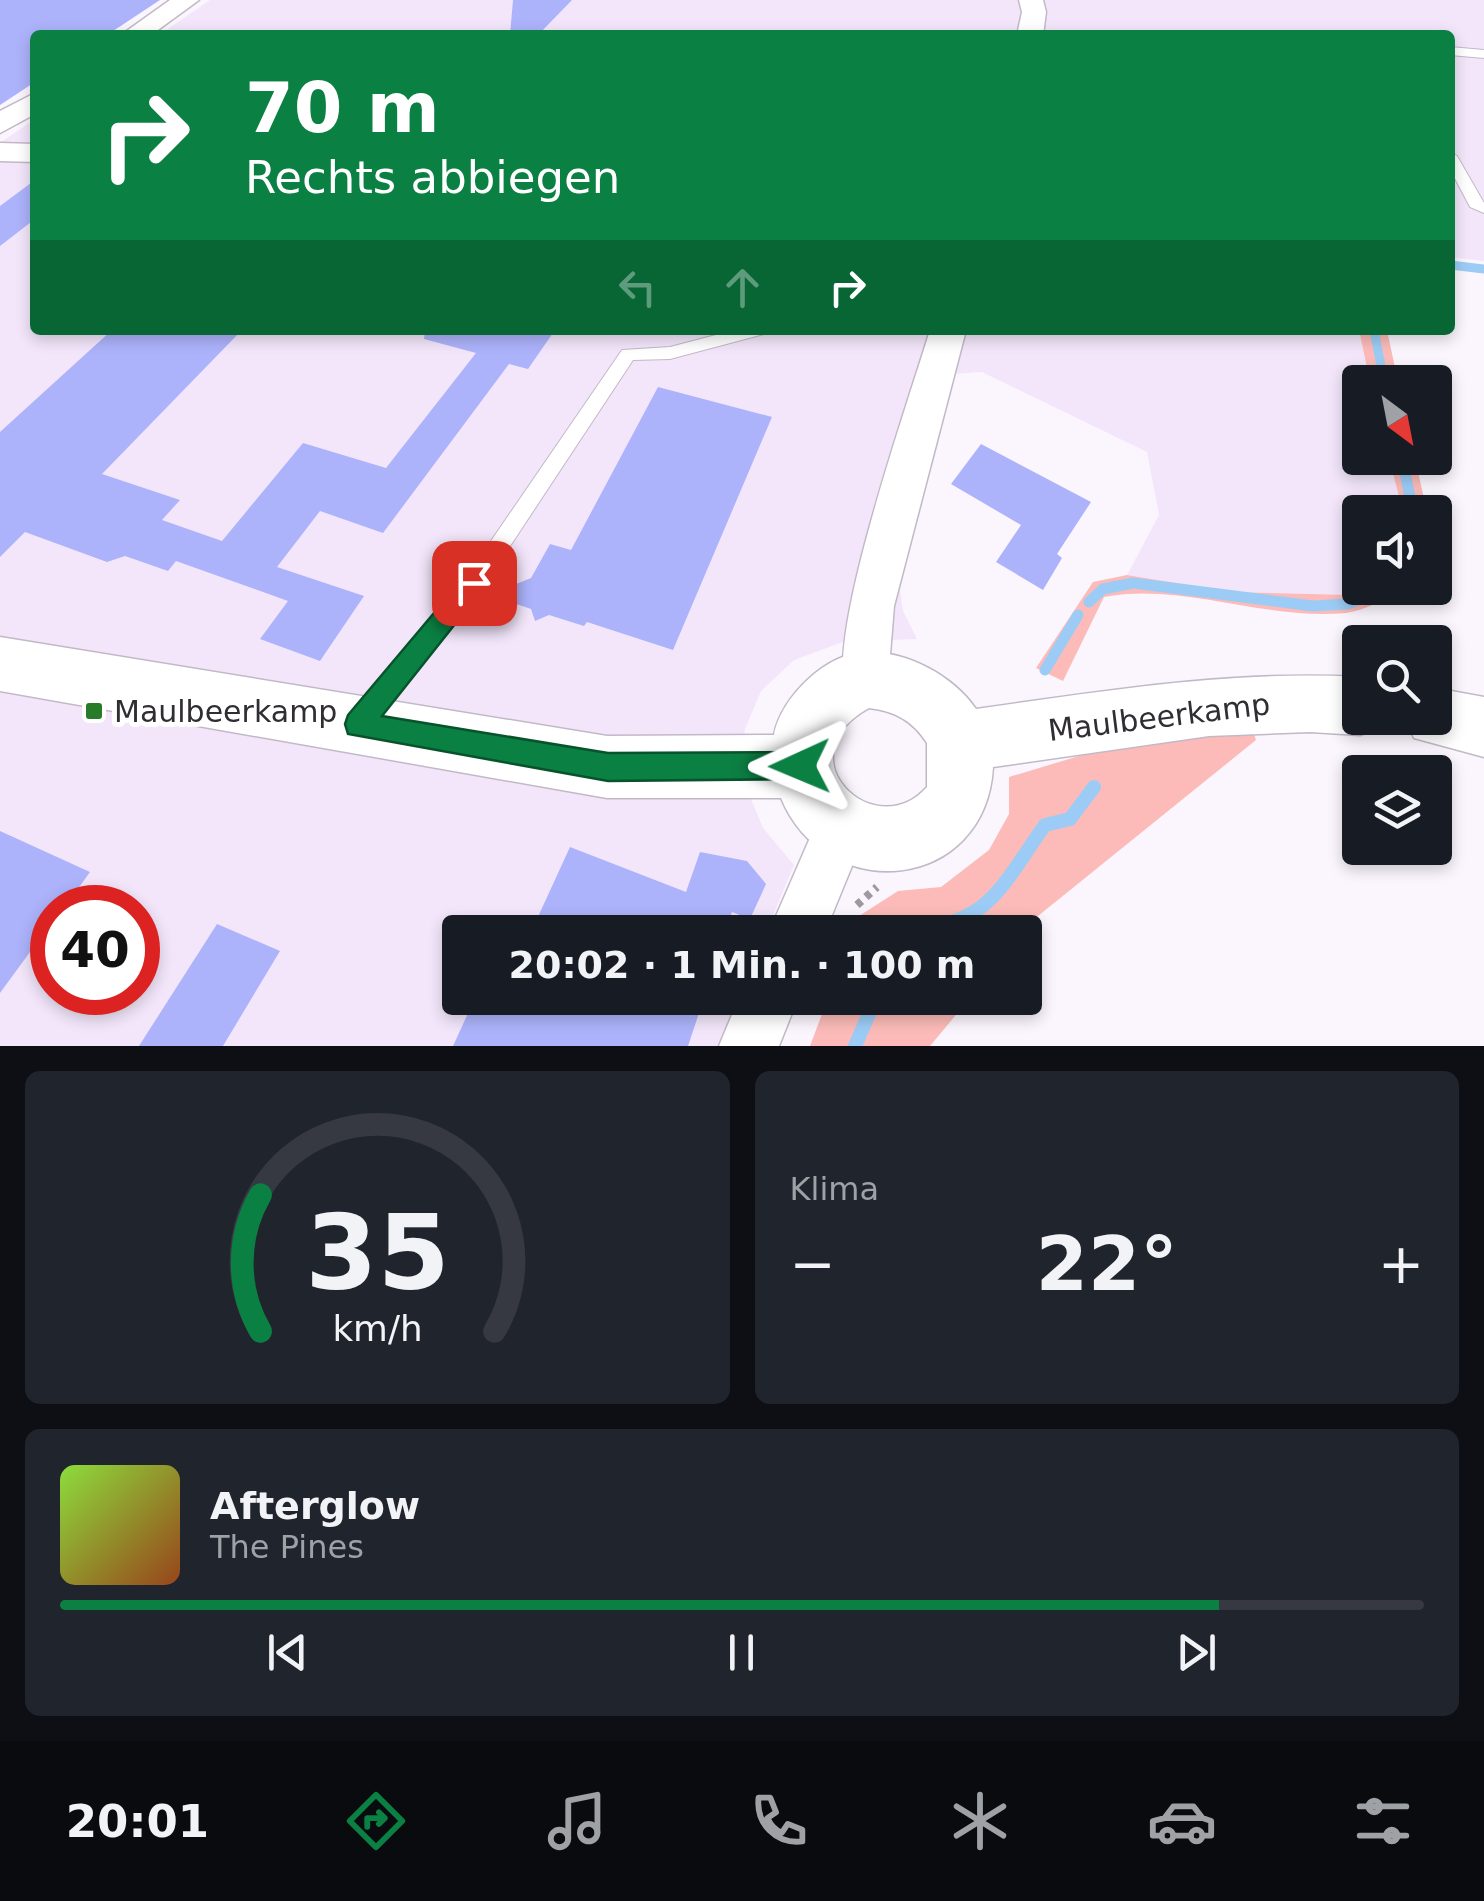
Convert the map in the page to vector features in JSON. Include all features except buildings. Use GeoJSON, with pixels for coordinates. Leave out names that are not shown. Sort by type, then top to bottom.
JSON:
{"type":"FeatureCollection","features":[{"type":"Feature","properties":{"kind":"street"},"geometry":{"type":"LineString","coordinates":[[142,30],[187,0]]}},
{"type":"Feature","properties":{"kind":"street"},"geometry":{"type":"LineString","coordinates":[[1031,0],[1034,12],[1031,30]]}},
{"type":"Feature","properties":{"kind":"street"},"geometry":{"type":"LineString","coordinates":[[0,124],[30,104]]}},
{"type":"Feature","properties":{"kind":"street"},"geometry":{"type":"LineString","coordinates":[[0,152],[30,153]]}},
{"type":"Feature","properties":{"kind":"street"},"geometry":{"type":"LineString","coordinates":[[864,679],[871,606],[947,335]]}},
{"type":"Feature","properties":{"kind":"street"},"geometry":{"type":"LineString","coordinates":[[0,664],[608,767],[800,766]]}},
{"type":"Feature","properties":{"kind":"street"},"geometry":{"type":"LineString","coordinates":[[805,915],[835,846],[800,766],[802,735],[814,708],[836,688],[864,679],[892,680],[919,692],[942,711],[959,742],[963,772],[955,802],[935,826],[906,839],[835,846]]}},
{"type":"Feature","properties":{"kind":"street","name":"Maulbeerkamp"},"geometry":{"type":"LineString","coordinates":[[959,742],[1225,706],[1305,701],[1342,704]]}},
{"type":"Feature","properties":{"kind":"street"},"geometry":{"type":"LineString","coordinates":[[1452,720],[1484,727]]}},
{"type":"Feature","properties":{"kind":"street"},"geometry":{"type":"LineString","coordinates":[[749,1046],[763,1015]]}},
{"type":"Feature","properties":{"kind":"lane"},"geometry":{"type":"LineString","coordinates":[[1455,51],[1484,54]]}},
{"type":"Feature","properties":{"kind":"lane"},"geometry":{"type":"LineString","coordinates":[[1455,166],[1476,208],[1484,208]]}},
{"type":"Feature","properties":{"kind":"lane"},"geometry":{"type":"LineString","coordinates":[[358,724],[474,583],[628,354],[670,353],[739,335]]}},
{"type":"Feature","properties":{"kind":"path"},"geometry":{"type":"LineString","coordinates":[[835,846],[878,886],[893,886]]}},
{"type":"Feature","properties":{"kind":"shaded area"},"geometry":{"type":"Polygon","coordinates":[[[210,0],[1484,0],[1484,261],[1455,258],[1455,30],[166,30],[210,0]]]}},
{"type":"Feature","properties":{"kind":"shaded area"},"geometry":{"type":"Polygon","coordinates":[[[30,122],[30,335],[1360,335],[1366,365],[1342,365],[1342,475],[1393,475],[1399,495],[1342,495],[1342,595],[1230,592],[1127,575],[1159,515],[1147,452],[982,372],[953,374],[898,576],[903,611],[917,639],[843,642],[794,660],[761,691],[745,729],[739,770],[763,828],[794,865],[773,915],[442,915],[442,1015],[733,1015],[720,1046],[0,1046],[0,143],[30,122]]]}},
{"type":"Feature","properties":{"kind":"shaded area"},"geometry":{"type":"Polygon","coordinates":[[[1360,335],[1388,335],[1394,365],[1366,365],[1360,335]]]}},
{"type":"Feature","properties":{"kind":"shaded area"},"geometry":{"type":"Polygon","coordinates":[[[1393,475],[1419,475],[1423,495],[1399,495],[1393,475]]]}},
{"type":"Feature","properties":{"kind":"shaded area"},"geometry":{"type":"Polygon","coordinates":[[[1127,575],[1230,592],[1342,595],[1342,605],[1371,605],[1346,613],[1316,614],[1164,594],[1104,597],[1063,681],[1036,668],[1093,582],[1127,575]]]}},
{"type":"Feature","properties":{"kind":"shaded area"},"geometry":{"type":"Polygon","coordinates":[[[1251,725],[1256,740],[1039,915],[861,915],[898,891],[941,887],[989,850],[1009,814],[1009,777],[1129,741],[1251,725]]]}},
{"type":"Feature","properties":{"kind":"shaded area"},"geometry":{"type":"Polygon","coordinates":[[[822,1015],[956,1015],[930,1046],[810,1046],[822,1015]]]}},
{"type":"Feature","properties":{"kind":"waterway"},"geometry":{"type":"LineString","coordinates":[[1455,266],[1484,269]]}},
{"type":"Feature","properties":{"kind":"waterway"},"geometry":{"type":"LineString","coordinates":[[1375,335],[1381,365]]}},
{"type":"Feature","properties":{"kind":"waterway"},"geometry":{"type":"LineString","coordinates":[[1405,475],[1410,495]]}},
{"type":"Feature","properties":{"kind":"waterway"},"geometry":{"type":"LineString","coordinates":[[1089,602],[1103,589],[1133,583],[1313,606],[1342,604]]}},
{"type":"Feature","properties":{"kind":"waterway"},"geometry":{"type":"LineString","coordinates":[[1045,670],[1078,615]]}},
{"type":"Feature","properties":{"kind":"waterway"},"geometry":{"type":"LineString","coordinates":[[968,915],[1003,885],[1045,825],[1070,819],[1094,787]]}},
{"type":"Feature","properties":{"kind":"waterway"},"geometry":{"type":"LineString","coordinates":[[855,1046],[869,1015]]}},
{"type":"Feature","properties":{"kind":"place","name":"Maulbeerkamp"},"geometry":{"type":"Point","coordinates":[94,711]}},
{"type":"Feature","properties":{"kind":"route"},"geometry":{"type":"LineString","coordinates":[[474,583],[358,724],[608,767],[800,766]]}}]}
